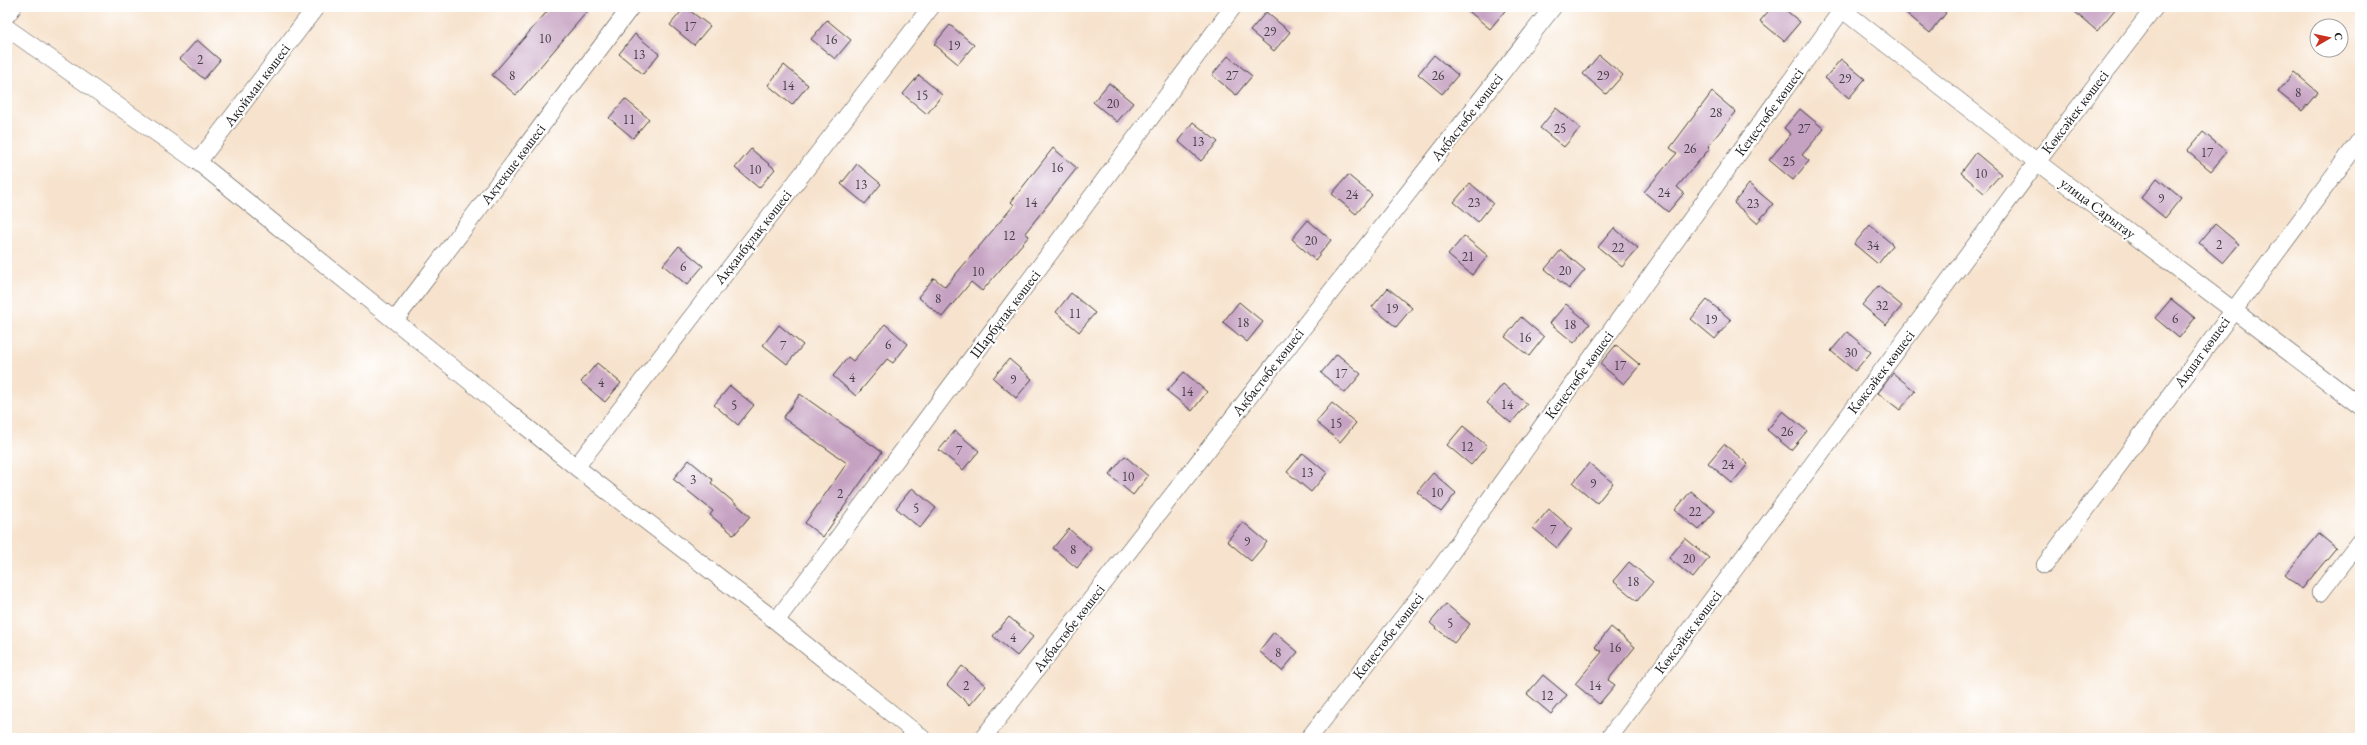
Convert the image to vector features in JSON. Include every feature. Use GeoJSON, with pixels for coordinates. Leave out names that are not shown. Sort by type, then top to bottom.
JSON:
{"type":"FeatureCollection","features":[{"type":"Feature","properties":{"kind":"street"},"geometry":{"type":"LineString","coordinates":[[7,15],[13,7]]}},
{"type":"Feature","properties":{"kind":"street","name":"Ақойман көшесі"},"geometry":{"type":"LineString","coordinates":[[198,162],[316,7]]}},
{"type":"Feature","properties":{"kind":"street","name":"Ақтекше көшесі"},"geometry":{"type":"LineString","coordinates":[[395,320],[631,7]]}},
{"type":"Feature","properties":{"kind":"street","name":"Аққанбұлақ көшесі"},"geometry":{"type":"LineString","coordinates":[[576,467],[931,7]]}},
{"type":"Feature","properties":{"kind":"street","name":"Шарбұлақ көшесі"},"geometry":{"type":"LineString","coordinates":[[776,621],[1233,7]]}},
{"type":"Feature","properties":{"kind":"street","name":"Ақбастөбе көшесі"},"geometry":{"type":"LineString","coordinates":[[983,738],[1553,7]]}},
{"type":"Feature","properties":{"kind":"street","name":"Көксәйек көшесі"},"geometry":{"type":"LineString","coordinates":[[1609,738],[2037,162],[2155,7]]}},
{"type":"Feature","properties":{"kind":"street","name":"улица Сарытау"},"geometry":{"type":"LineString","coordinates":[[1842,8],[2037,162],[2360,406]]}},
{"type":"Feature","properties":{"kind":"street","name":"Кеңестөбе көшесі"},"geometry":{"type":"LineString","coordinates":[[1309,738],[1425,589],[1842,8]]}},
{"type":"Feature","properties":{"kind":"street"},"geometry":{"type":"LineString","coordinates":[[7,28],[198,162],[576,467],[776,621],[922,738]]}},
{"type":"Feature","properties":{"kind":"street","name":"Ақшат көшесі"},"geometry":{"type":"LineString","coordinates":[[2045,565],[2232,310],[2360,140]]}},
{"type":"Feature","properties":{"kind":"street"},"geometry":{"type":"LineString","coordinates":[[2320,593],[2360,541]]}},
{"type":"Feature","properties":{"kind":"building"},"geometry":{"type":"Polygon","coordinates":[[[551,7],[591,7],[516,95],[492,75],[551,7]]]}},
{"type":"Feature","properties":{"kind":"building"},"geometry":{"type":"Polygon","coordinates":[[[685,7],[710,26],[694,45],[670,25],[685,7]]]}},
{"type":"Feature","properties":{"kind":"building"},"geometry":{"type":"Polygon","coordinates":[[[1464,7],[1508,7],[1490,29],[1464,7]]]}},
{"type":"Feature","properties":{"kind":"building"},"geometry":{"type":"Polygon","coordinates":[[[1772,7],[1782,7],[1800,22],[1784,41],[1760,21],[1772,7]]]}},
{"type":"Feature","properties":{"kind":"building"},"geometry":{"type":"Polygon","coordinates":[[[1899,7],[1938,7],[1946,13],[1930,33],[1899,7]]]}},
{"type":"Feature","properties":{"kind":"building"},"geometry":{"type":"Polygon","coordinates":[[[2069,7],[2117,7],[2097,31],[2069,7]]]}},
{"type":"Feature","properties":{"kind":"building"},"geometry":{"type":"Polygon","coordinates":[[[1266,12],[1290,32],[1274,51],[1250,31],[1266,12]]]}},
{"type":"Feature","properties":{"kind":"building"},"geometry":{"type":"Polygon","coordinates":[[[827,20],[851,40],[835,59],[811,39],[827,20]]]}},
{"type":"Feature","properties":{"kind":"building"},"geometry":{"type":"Polygon","coordinates":[[[950,25],[974,45],[958,64],[934,44],[950,25]]]}},
{"type":"Feature","properties":{"kind":"building"},"geometry":{"type":"Polygon","coordinates":[[[635,34],[659,54],[643,74],[619,54],[635,34]]]}},
{"type":"Feature","properties":{"kind":"building"},"geometry":{"type":"Polygon","coordinates":[[[197,40],[220,60],[204,79],[180,59],[197,40]]]}},
{"type":"Feature","properties":{"kind":"building"},"geometry":{"type":"Polygon","coordinates":[[[1434,55],[1458,75],[1442,94],[1418,74],[1434,55]]]}},
{"type":"Feature","properties":{"kind":"building"},"geometry":{"type":"Polygon","coordinates":[[[1599,55],[1623,75],[1606,94],[1583,74],[1599,55]]]}},
{"type":"Feature","properties":{"kind":"building"},"geometry":{"type":"Polygon","coordinates":[[[1228,56],[1252,76],[1236,95],[1212,75],[1228,56]]]}},
{"type":"Feature","properties":{"kind":"building"},"geometry":{"type":"Polygon","coordinates":[[[1841,59],[1865,79],[1849,98],[1825,78],[1841,59]]]}},
{"type":"Feature","properties":{"kind":"building"},"geometry":{"type":"Polygon","coordinates":[[[784,65],[808,85],[792,105],[768,85],[784,65]]]}},
{"type":"Feature","properties":{"kind":"building"},"geometry":{"type":"Polygon","coordinates":[[[2294,72],[2318,92],[2302,111],[2278,92],[2294,72]]]}},
{"type":"Feature","properties":{"kind":"building"},"geometry":{"type":"Polygon","coordinates":[[[919,75],[942,95],[927,114],[903,94],[919,75]]]}},
{"type":"Feature","properties":{"kind":"building"},"geometry":{"type":"Polygon","coordinates":[[[1109,83],[1133,103],[1117,122],[1093,102],[1109,83]]]}},
{"type":"Feature","properties":{"kind":"building"},"geometry":{"type":"Polygon","coordinates":[[[1712,92],[1736,112],[1708,146],[1710,148],[1677,187],[1684,193],[1668,212],[1644,192],[1677,153],[1670,148],[1712,92]]]}},
{"type":"Feature","properties":{"kind":"building"},"geometry":{"type":"Polygon","coordinates":[[[625,99],[649,119],[633,138],[609,118],[625,99]]]}},
{"type":"Feature","properties":{"kind":"building"},"geometry":{"type":"Polygon","coordinates":[[[1556,108],[1580,128],[1564,147],[1540,128],[1556,108]]]}},
{"type":"Feature","properties":{"kind":"building"},"geometry":{"type":"Polygon","coordinates":[[[1800,109],[1824,129],[1802,155],[1809,161],[1793,180],[1769,160],[1791,134],[1784,128],[1800,109]]]}},
{"type":"Feature","properties":{"kind":"building"},"geometry":{"type":"Polygon","coordinates":[[[1193,122],[1218,142],[1201,161],[1178,141],[1193,122]]]}},
{"type":"Feature","properties":{"kind":"building"},"geometry":{"type":"Polygon","coordinates":[[[2203,132],[2227,152],[2211,171],[2187,151],[2203,132]]]}},
{"type":"Feature","properties":{"kind":"building"},"geometry":{"type":"Polygon","coordinates":[[[1053,148],[1077,168],[1025,233],[1029,236],[982,291],[971,282],[942,317],[918,297],[934,278],[945,287],[1014,205],[1011,202],[1053,148]]]}},
{"type":"Feature","properties":{"kind":"building"},"geometry":{"type":"Polygon","coordinates":[[[751,149],[775,169],[759,188],[735,168],[751,149]]]}},
{"type":"Feature","properties":{"kind":"building"},"geometry":{"type":"Polygon","coordinates":[[[1976,153],[2001,174],[1984,193],[1961,173],[1976,153]]]}},
{"type":"Feature","properties":{"kind":"building"},"geometry":{"type":"Polygon","coordinates":[[[857,164],[881,184],[865,204],[841,184],[857,164]]]}},
{"type":"Feature","properties":{"kind":"building"},"geometry":{"type":"Polygon","coordinates":[[[1348,175],[1372,195],[1356,214],[1332,194],[1348,175]]]}},
{"type":"Feature","properties":{"kind":"building"},"geometry":{"type":"Polygon","coordinates":[[[2157,178],[2181,198],[2165,218],[2141,198],[2157,178]]]}},
{"type":"Feature","properties":{"kind":"building"},"geometry":{"type":"Polygon","coordinates":[[[1470,183],[1493,203],[1478,222],[1454,202],[1470,183]]]}},
{"type":"Feature","properties":{"kind":"building"},"geometry":{"type":"Polygon","coordinates":[[[1749,184],[1773,204],[1757,223],[1734,203],[1749,184]]]}},
{"type":"Feature","properties":{"kind":"building"},"geometry":{"type":"Polygon","coordinates":[[[1308,220],[1331,240],[1315,260],[1292,239],[1308,220]]]}},
{"type":"Feature","properties":{"kind":"building"},"geometry":{"type":"Polygon","coordinates":[[[2215,224],[2239,244],[2223,263],[2199,243],[2215,224]]]}},
{"type":"Feature","properties":{"kind":"building"},"geometry":{"type":"Polygon","coordinates":[[[1870,225],[1893,245],[1878,264],[1854,244],[1870,225]]]}},
{"type":"Feature","properties":{"kind":"building"},"geometry":{"type":"Polygon","coordinates":[[[1614,228],[1638,248],[1622,267],[1598,247],[1614,228]]]}},
{"type":"Feature","properties":{"kind":"building"},"geometry":{"type":"Polygon","coordinates":[[[1464,236],[1488,256],[1472,275],[1448,255],[1464,236]]]}},
{"type":"Feature","properties":{"kind":"building"},"geometry":{"type":"Polygon","coordinates":[[[679,246],[703,266],[687,285],[663,265],[679,246]]]}},
{"type":"Feature","properties":{"kind":"building"},"geometry":{"type":"Polygon","coordinates":[[[1561,250],[1585,270],[1569,289],[1545,269],[1561,250]]]}},
{"type":"Feature","properties":{"kind":"building"},"geometry":{"type":"Polygon","coordinates":[[[1878,286],[1902,306],[1886,325],[1862,305],[1878,286]]]}},
{"type":"Feature","properties":{"kind":"building"},"geometry":{"type":"Polygon","coordinates":[[[1388,288],[1412,308],[1396,327],[1372,307],[1388,288]]]}},
{"type":"Feature","properties":{"kind":"building"},"geometry":{"type":"Polygon","coordinates":[[[1071,293],[1095,313],[1079,332],[1056,312],[1071,293]]]}},
{"type":"Feature","properties":{"kind":"building"},"geometry":{"type":"Polygon","coordinates":[[[2171,299],[2195,318],[2179,338],[2155,318],[2171,299]]]}},
{"type":"Feature","properties":{"kind":"building"},"geometry":{"type":"Polygon","coordinates":[[[1707,300],[1731,320],[1715,339],[1691,319],[1707,300]]]}},
{"type":"Feature","properties":{"kind":"building"},"geometry":{"type":"Polygon","coordinates":[[[1239,302],[1263,322],[1247,342],[1223,322],[1239,302]]]}},
{"type":"Feature","properties":{"kind":"building"},"geometry":{"type":"Polygon","coordinates":[[[1566,304],[1590,324],[1574,343],[1550,323],[1566,304]]]}},
{"type":"Feature","properties":{"kind":"building"},"geometry":{"type":"Polygon","coordinates":[[[1521,317],[1544,337],[1529,356],[1505,337],[1521,317]]]}},
{"type":"Feature","properties":{"kind":"building"},"geometry":{"type":"Polygon","coordinates":[[[885,324],[908,344],[893,363],[887,359],[856,396],[833,376],[848,357],[853,361],[885,324]]]}},
{"type":"Feature","properties":{"kind":"building"},"geometry":{"type":"Polygon","coordinates":[[[779,325],[803,345],[787,364],[763,345],[779,325]]]}},
{"type":"Feature","properties":{"kind":"building"},"geometry":{"type":"Polygon","coordinates":[[[1847,332],[1871,352],[1855,371],[1831,351],[1847,332]]]}},
{"type":"Feature","properties":{"kind":"building"},"geometry":{"type":"Polygon","coordinates":[[[1616,345],[1640,365],[1624,384],[1600,364],[1616,345]]]}},
{"type":"Feature","properties":{"kind":"building"},"geometry":{"type":"Polygon","coordinates":[[[1337,354],[1361,374],[1345,393],[1321,373],[1337,354]]]}},
{"type":"Feature","properties":{"kind":"building"},"geometry":{"type":"Polygon","coordinates":[[[1009,359],[1032,379],[1016,398],[993,378],[1009,359]]]}},
{"type":"Feature","properties":{"kind":"building"},"geometry":{"type":"Polygon","coordinates":[[[597,363],[621,383],[605,402],[581,382],[597,363]]]}},
{"type":"Feature","properties":{"kind":"building"},"geometry":{"type":"Polygon","coordinates":[[[1184,372],[1207,392],[1192,411],[1167,391],[1184,372]]]}},
{"type":"Feature","properties":{"kind":"building"},"geometry":{"type":"Polygon","coordinates":[[[1893,373],[1915,391],[1900,410],[1878,393],[1893,373]]]}},
{"type":"Feature","properties":{"kind":"building"},"geometry":{"type":"Polygon","coordinates":[[[1503,384],[1527,404],[1511,423],[1487,403],[1503,384]]]}},
{"type":"Feature","properties":{"kind":"building"},"geometry":{"type":"Polygon","coordinates":[[[730,386],[754,405],[738,425],[714,405],[730,386]]]}},
{"type":"Feature","properties":{"kind":"building"},"geometry":{"type":"Polygon","coordinates":[[[800,394],[882,452],[823,537],[805,523],[847,463],[783,418],[800,394]]]}},
{"type":"Feature","properties":{"kind":"building"},"geometry":{"type":"Polygon","coordinates":[[[1332,403],[1356,423],[1340,442],[1316,422],[1332,403]]]}},
{"type":"Feature","properties":{"kind":"building"},"geometry":{"type":"Polygon","coordinates":[[[1783,411],[1807,431],[1791,450],[1767,430],[1783,411]]]}},
{"type":"Feature","properties":{"kind":"building"},"geometry":{"type":"Polygon","coordinates":[[[1463,426],[1487,446],[1471,465],[1447,445],[1463,426]]]}},
{"type":"Feature","properties":{"kind":"building"},"geometry":{"type":"Polygon","coordinates":[[[955,431],[979,451],[963,470],[939,450],[955,431]]]}},
{"type":"Feature","properties":{"kind":"building"},"geometry":{"type":"Polygon","coordinates":[[[1724,444],[1748,464],[1732,483],[1708,463],[1724,444]]]}},
{"type":"Feature","properties":{"kind":"building"},"geometry":{"type":"Polygon","coordinates":[[[1303,453],[1327,473],[1311,492],[1287,472],[1303,453]]]}},
{"type":"Feature","properties":{"kind":"building"},"geometry":{"type":"Polygon","coordinates":[[[1125,456],[1148,476],[1133,495],[1109,475],[1125,456]]]}},
{"type":"Feature","properties":{"kind":"building"},"geometry":{"type":"Polygon","coordinates":[[[689,460],[713,480],[711,483],[750,516],[734,535],[710,515],[713,511],[673,479],[689,460]]]}},
{"type":"Feature","properties":{"kind":"building"},"geometry":{"type":"Polygon","coordinates":[[[1589,463],[1613,483],[1597,503],[1573,483],[1589,463]]]}},
{"type":"Feature","properties":{"kind":"building"},"geometry":{"type":"Polygon","coordinates":[[[1433,473],[1456,493],[1441,512],[1417,492],[1433,473]]]}},
{"type":"Feature","properties":{"kind":"building"},"geometry":{"type":"Polygon","coordinates":[[[912,488],[936,508],[920,528],[896,508],[912,488]]]}},
{"type":"Feature","properties":{"kind":"building"},"geometry":{"type":"Polygon","coordinates":[[[1691,491],[1715,511],[1699,530],[1675,510],[1691,491]]]}},
{"type":"Feature","properties":{"kind":"building"},"geometry":{"type":"Polygon","coordinates":[[[1549,509],[1572,529],[1557,548],[1533,528],[1549,509]]]}},
{"type":"Feature","properties":{"kind":"building"},"geometry":{"type":"Polygon","coordinates":[[[1243,522],[1267,542],[1251,561],[1227,541],[1243,522]]]}},
{"type":"Feature","properties":{"kind":"building"},"geometry":{"type":"Polygon","coordinates":[[[1069,529],[1092,549],[1077,568],[1053,548],[1069,529]]]}},
{"type":"Feature","properties":{"kind":"building"},"geometry":{"type":"Polygon","coordinates":[[[2319,534],[2336,548],[2302,589],[2285,575],[2319,534]]]}},
{"type":"Feature","properties":{"kind":"building"},"geometry":{"type":"Polygon","coordinates":[[[1685,538],[1709,558],[1693,578],[1669,558],[1685,538]]]}},
{"type":"Feature","properties":{"kind":"building"},"geometry":{"type":"Polygon","coordinates":[[[1629,562],[1653,582],[1637,601],[1613,581],[1629,562]]]}},
{"type":"Feature","properties":{"kind":"building"},"geometry":{"type":"Polygon","coordinates":[[[1446,604],[1470,624],[1454,643],[1430,623],[1446,604]]]}},
{"type":"Feature","properties":{"kind":"building"},"geometry":{"type":"Polygon","coordinates":[[[1009,617],[1033,637],[1017,656],[993,636],[1009,617]]]}},
{"type":"Feature","properties":{"kind":"building"},"geometry":{"type":"Polygon","coordinates":[[[1611,627],[1635,647],[1608,680],[1615,685],[1599,704],[1575,684],[1602,652],[1595,647],[1611,627]]]}},
{"type":"Feature","properties":{"kind":"building"},"geometry":{"type":"Polygon","coordinates":[[[1274,632],[1298,652],[1282,671],[1259,651],[1274,632]]]}},
{"type":"Feature","properties":{"kind":"building"},"geometry":{"type":"Polygon","coordinates":[[[962,666],[986,686],[970,705],[947,685],[962,666]]]}},
{"type":"Feature","properties":{"kind":"building"},"geometry":{"type":"Polygon","coordinates":[[[1543,675],[1567,695],[1551,714],[1527,694],[1543,675]]]}}]}
